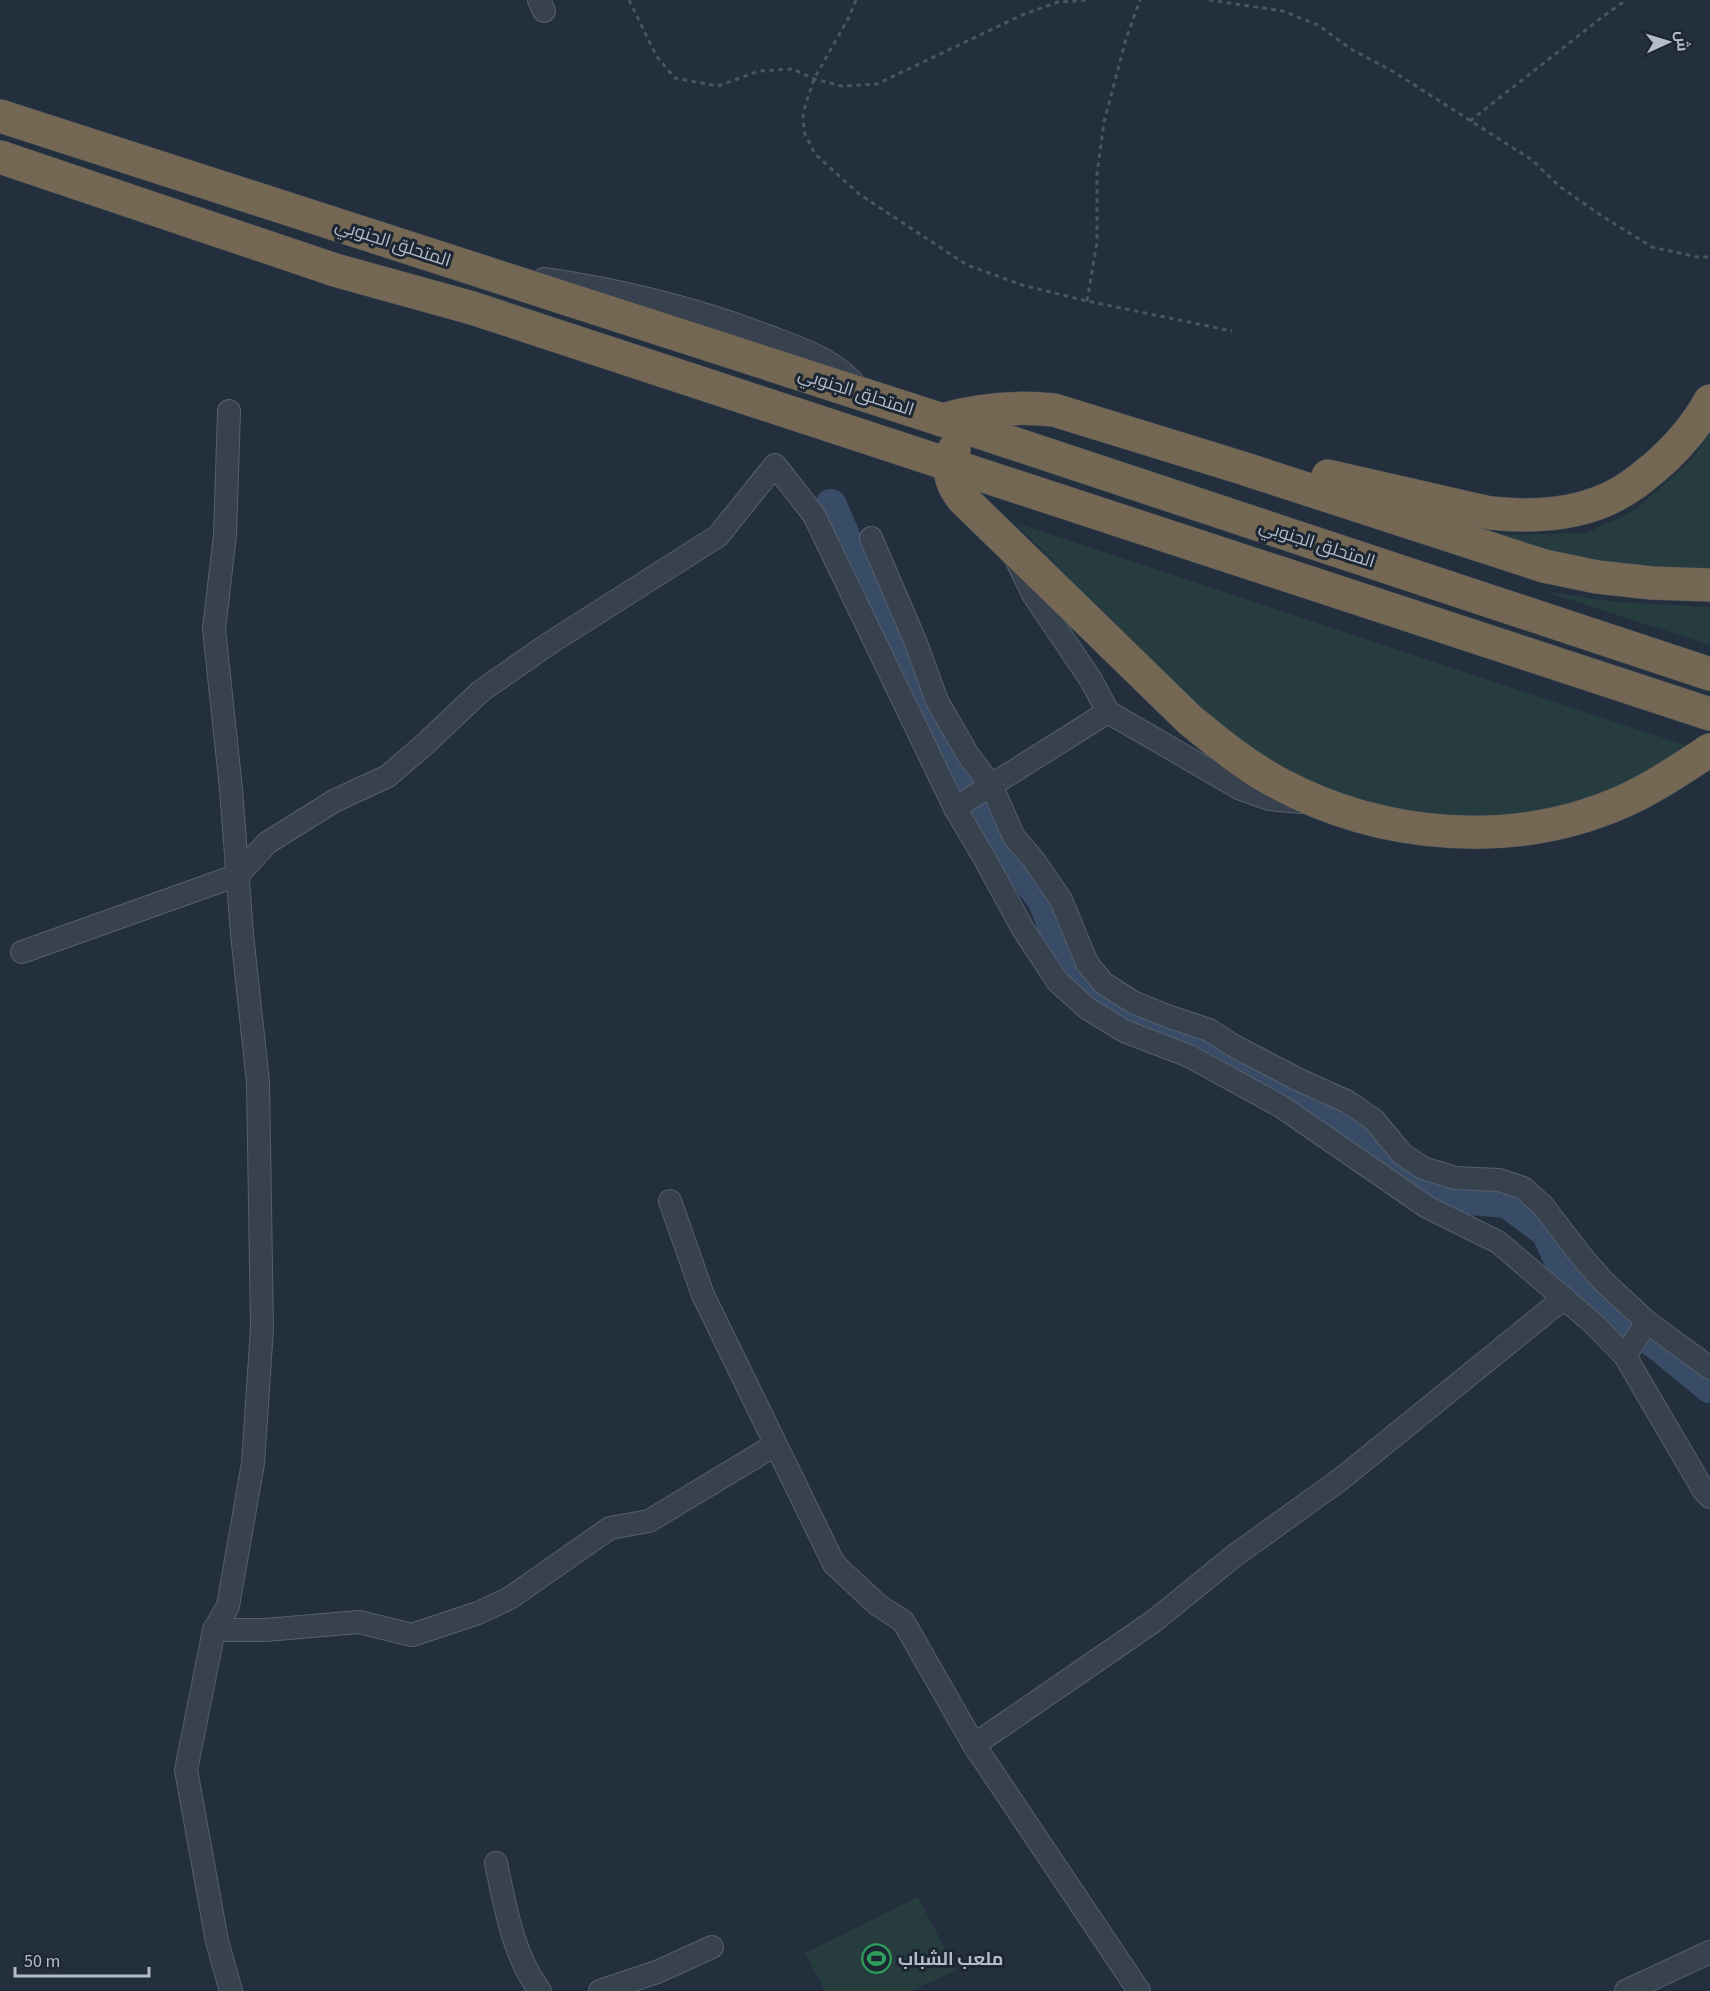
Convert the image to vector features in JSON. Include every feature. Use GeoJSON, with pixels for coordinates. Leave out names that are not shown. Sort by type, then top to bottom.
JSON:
{"type":"FeatureCollection","features":[{"type":"Feature","properties":{"kind":"highway","name":"المتحلق الجنوبي"},"geometry":{"type":"LineString","coordinates":[[0,116],[952,423],[1710,674]]}},
{"type":"Feature","properties":{"kind":"highway"},"geometry":{"type":"LineString","coordinates":[[0,157],[335,270],[472,308],[1710,714]]}},
{"type":"Feature","properties":{"kind":"highway"},"geometry":{"type":"LineString","coordinates":[[1239,467],[1322,475],[1490,513],[1540,515],[1592,504],[1631,486],[1670,454],[1702,415],[1710,401]]}},
{"type":"Feature","properties":{"kind":"highway"},"geometry":{"type":"LineString","coordinates":[[1710,585],[1652,583],[1608,578],[1544,566],[1239,467],[1054,410],[997,408],[969,413],[952,423],[949,465],[954,488],[962,498],[1190,720],[1226,749],[1276,783],[1315,801],[1369,820],[1407,828],[1465,832],[1524,828],[1562,821],[1622,802],[1650,788],[1710,750]]}},
{"type":"Feature","properties":{"kind":"street"},"geometry":{"type":"LineString","coordinates":[[229,411],[225,535],[214,629],[258,1082],[262,1328],[253,1463],[228,1606],[214,1630],[186,1770],[217,1941],[231,1991]]}},
{"type":"Feature","properties":{"kind":"street"},"geometry":{"type":"LineString","coordinates":[[22,952],[238,875],[267,843],[334,801],[388,776],[481,691],[550,643],[718,536],[775,465],[814,515],[956,808],[1023,929],[1058,982],[1087,1008],[1124,1031],[1189,1056],[1282,1107],[1427,1207],[1498,1242],[1594,1324],[1625,1356],[1704,1491],[1710,1497]]}},
{"type":"Feature","properties":{"kind":"street"},"geometry":{"type":"LineString","coordinates":[[871,538],[916,643],[937,701],[968,755],[991,785],[1014,837],[1033,859],[1061,900],[1087,963],[1103,983],[1133,1002],[1209,1030],[1233,1046],[1348,1102],[1374,1120],[1402,1154],[1423,1168],[1455,1178],[1499,1180],[1523,1188],[1543,1206],[1603,1281],[1647,1322],[1710,1368]]}},
{"type":"Feature","properties":{"kind":"street"},"geometry":{"type":"LineString","coordinates":[[1010,543],[1033,594],[1091,680],[1108,712],[1241,789],[1285,801],[1315,801]]}},
{"type":"Feature","properties":{"kind":"street"},"geometry":{"type":"LineString","coordinates":[[956,808],[1108,712]]}},
{"type":"Feature","properties":{"kind":"street"},"geometry":{"type":"LineString","coordinates":[[670,1200],[703,1295],[834,1564],[878,1605],[903,1621],[974,1745],[1139,1991]]}},
{"type":"Feature","properties":{"kind":"street"},"geometry":{"type":"LineString","coordinates":[[974,1745],[1154,1621],[1234,1556],[1341,1479],[1564,1298]]}},
{"type":"Feature","properties":{"kind":"street"},"geometry":{"type":"LineString","coordinates":[[1625,1356],[1647,1322]]}},
{"type":"Feature","properties":{"kind":"street"},"geometry":{"type":"LineString","coordinates":[[214,1630],[265,1630],[359,1622],[412,1635],[478,1613],[510,1598],[610,1528],[649,1521],[775,1445]]}},
{"type":"Feature","properties":{"kind":"street"},"geometry":{"type":"LineString","coordinates":[[496,1863],[507,1917],[530,1977],[540,1991]]}},
{"type":"Feature","properties":{"kind":"street"},"geometry":{"type":"LineString","coordinates":[[600,1991],[657,1972],[712,1947]]}},
{"type":"Feature","properties":{"kind":"street"},"geometry":{"type":"LineString","coordinates":[[1626,1991],[1710,1952]]}},
{"type":"Feature","properties":{"kind":"path"},"geometry":{"type":"LineString","coordinates":[[629,0],[657,57],[675,78],[718,86],[759,71],[793,69],[814,79],[842,86],[877,84],[1022,15],[1058,2],[1089,0]]}},
{"type":"Feature","properties":{"kind":"path"},"geometry":{"type":"LineString","coordinates":[[856,0],[848,19],[814,79],[803,113],[804,132],[815,154],[859,194],[967,265],[1022,285],[1232,331]]}},
{"type":"Feature","properties":{"kind":"path"},"geometry":{"type":"LineString","coordinates":[[1087,301],[1097,242],[1097,174],[1104,122],[1126,39],[1140,0]]}},
{"type":"Feature","properties":{"kind":"path"},"geometry":{"type":"LineString","coordinates":[[1209,0],[1284,11],[1318,25],[1351,49],[1394,72],[1532,160],[1559,186],[1652,247],[1697,257],[1710,257]]}},
{"type":"Feature","properties":{"kind":"path"},"geometry":{"type":"LineString","coordinates":[[1470,121],[1626,0]]}},
{"type":"Feature","properties":{"kind":"green space"},"geometry":{"type":"Polygon","coordinates":[[[1710,432],[1710,575],[1607,573],[1434,526],[1505,535],[1586,533],[1635,510],[1693,458],[1710,432]]]}},
{"type":"Feature","properties":{"kind":"green space"},"geometry":{"type":"Polygon","coordinates":[[[1016,523],[1700,750],[1622,790],[1544,811],[1469,820],[1379,807],[1324,789],[1284,769],[1236,739],[1133,645],[1016,523]]]}},
{"type":"Feature","properties":{"kind":"green space"},"geometry":{"type":"Polygon","coordinates":[[[1543,591],[1617,602],[1710,607],[1710,645],[1543,591]]]}},
{"type":"Feature","properties":{"kind":"green space"},"geometry":{"type":"Polygon","coordinates":[[[918,1897],[956,1970],[912,1991],[825,1991],[805,1953],[918,1897]]]}},
{"type":"Feature","properties":{"kind":"waterway"},"geometry":{"type":"LineString","coordinates":[[831,505],[855,562],[899,649],[916,702],[945,754],[1005,850],[1044,901],[1059,942],[1088,990],[1137,1020],[1189,1036],[1231,1056],[1283,1090],[1349,1122],[1381,1161],[1413,1183],[1456,1198],[1507,1202],[1547,1232],[1568,1278],[1710,1387]]}},
{"type":"Feature","properties":{"kind":"place","name":"ملعب الشباب"},"geometry":{"type":"Point","coordinates":[877,1959]}}]}
